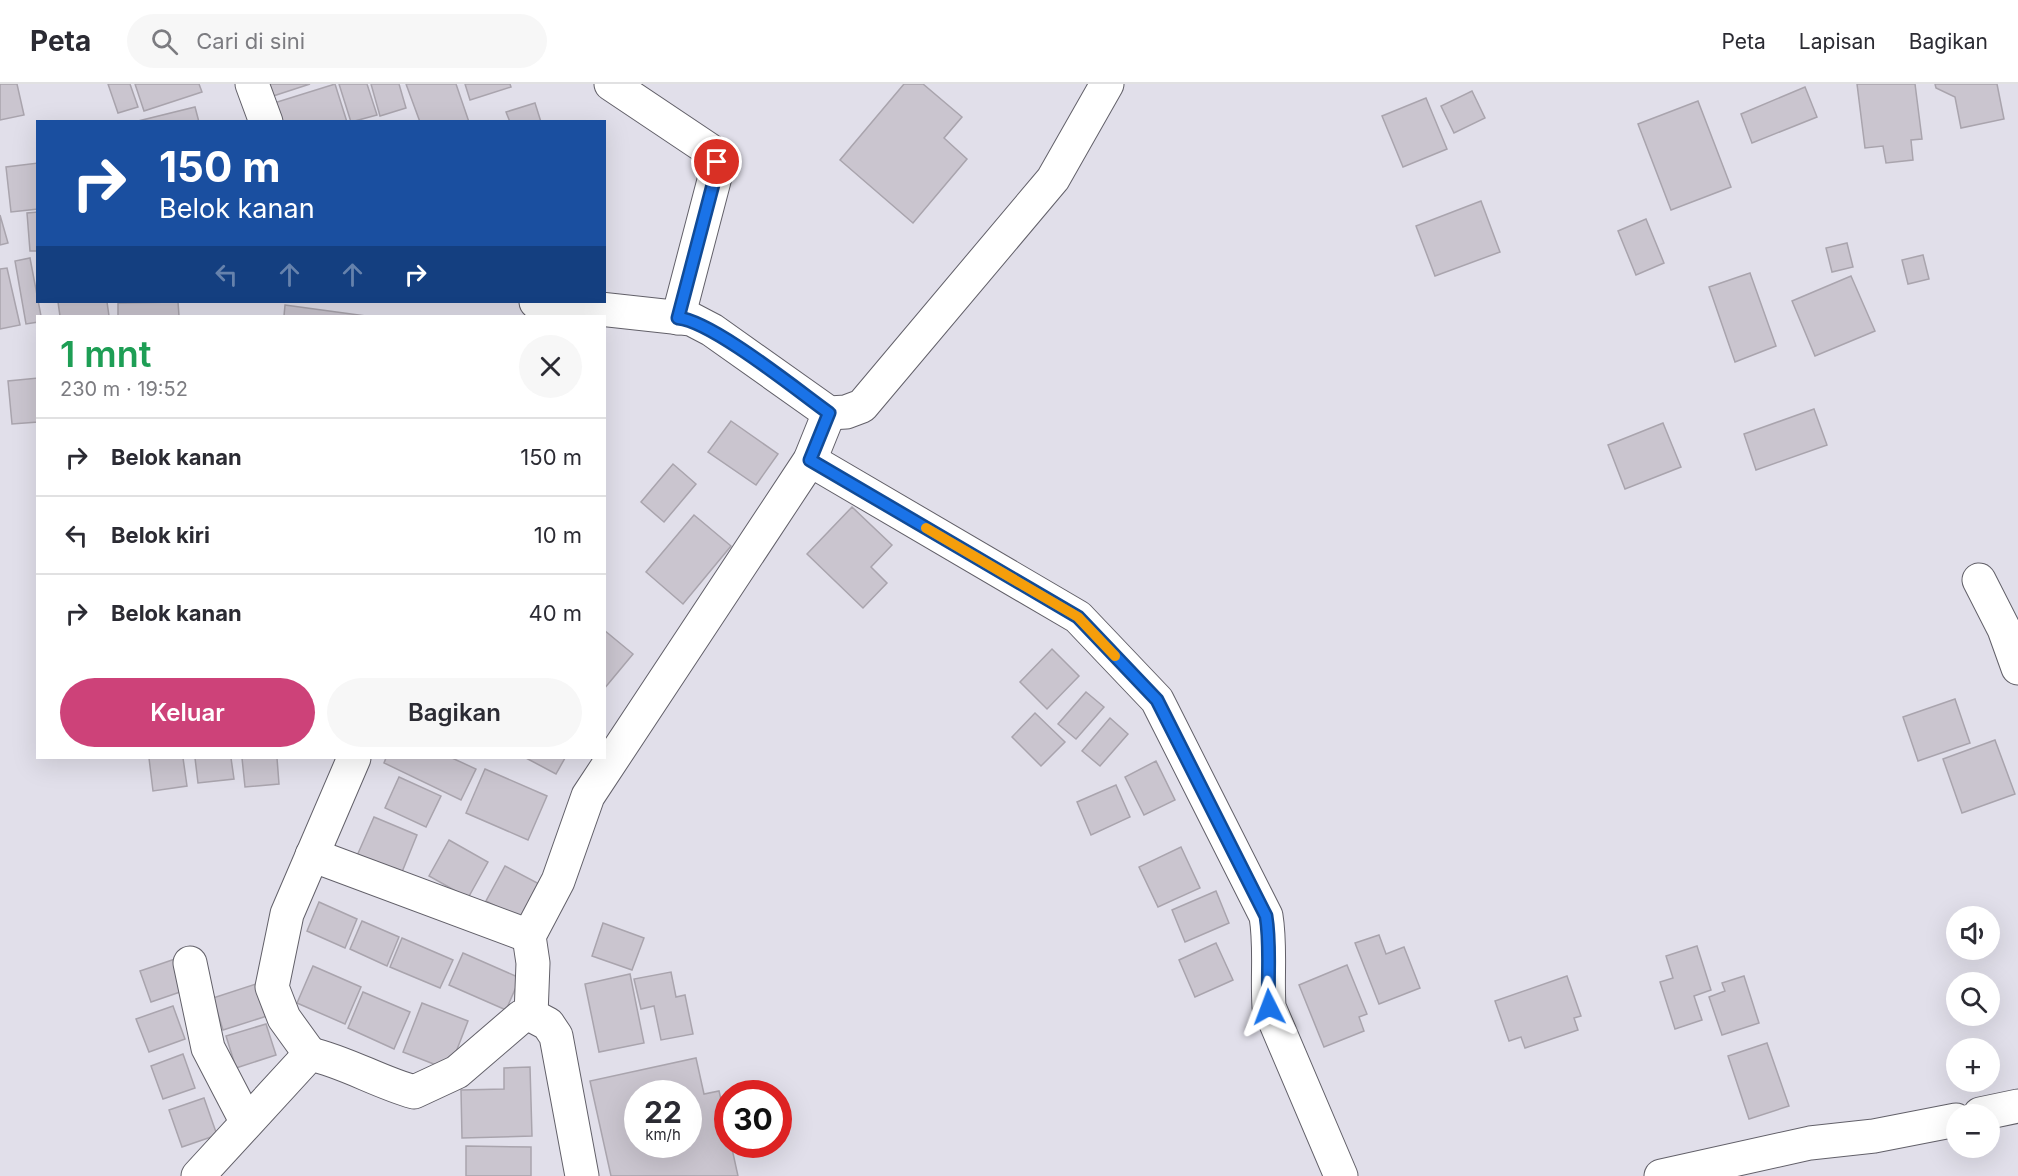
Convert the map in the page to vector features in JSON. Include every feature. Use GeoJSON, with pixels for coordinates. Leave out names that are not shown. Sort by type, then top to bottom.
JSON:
{"type":"FeatureCollection","features":[{"type":"Feature","properties":{"kind":"street"},"geometry":{"type":"LineString","coordinates":[[252,84],[265,120]]}},
{"type":"Feature","properties":{"kind":"street"},"geometry":{"type":"LineString","coordinates":[[611,84],[711,151],[717,162],[678,318]]}},
{"type":"Feature","properties":{"kind":"street"},"geometry":{"type":"LineString","coordinates":[[545,303],[691,319],[712,330],[829,413],[846,412],[862,406],[1053,179],[1107,84]]}},
{"type":"Feature","properties":{"kind":"street"},"geometry":{"type":"LineString","coordinates":[[531,1015],[533,963],[530,936],[558,881],[588,796],[810,460],[829,413]]}},
{"type":"Feature","properties":{"kind":"street"},"geometry":{"type":"LineString","coordinates":[[810,460],[1078,617],[1157,700],[1266,916],[1270,943],[1267,980],[1269,1007],[1341,1176]]}},
{"type":"Feature","properties":{"kind":"street"},"geometry":{"type":"LineString","coordinates":[[1979,580],[2004,629],[2018,668]]}},
{"type":"Feature","properties":{"kind":"street"},"geometry":{"type":"LineString","coordinates":[[354,759],[287,914],[272,987],[284,1018],[310,1054],[326,1057],[388,1085],[414,1092],[457,1072],[521,1017],[531,1015],[548,1023],[556,1036],[582,1176]]}},
{"type":"Feature","properties":{"kind":"street"},"geometry":{"type":"LineString","coordinates":[[312,855],[530,936]]}},
{"type":"Feature","properties":{"kind":"street"},"geometry":{"type":"LineString","coordinates":[[190,963],[208,1047],[246,1121]]}},
{"type":"Feature","properties":{"kind":"street"},"geometry":{"type":"LineString","coordinates":[[198,1176],[246,1121],[310,1054]]}},
{"type":"Feature","properties":{"kind":"street"},"geometry":{"type":"LineString","coordinates":[[2000,1110],[2018,1106]]}},
{"type":"Feature","properties":{"kind":"street"},"geometry":{"type":"LineString","coordinates":[[1661,1176],[1810,1143],[1874,1137],[1946,1122]]}},
{"type":"Feature","properties":{"kind":"building"},"geometry":{"type":"Polygon","coordinates":[[[0,84],[17,84],[24,115],[0,120],[0,84]]]}},
{"type":"Feature","properties":{"kind":"building"},"geometry":{"type":"Polygon","coordinates":[[[108,84],[130,84],[138,107],[118,113],[108,84]]]}},
{"type":"Feature","properties":{"kind":"building"},"geometry":{"type":"Polygon","coordinates":[[[135,84],[199,84],[202,92],[144,111],[135,84]]]}},
{"type":"Feature","properties":{"kind":"building"},"geometry":{"type":"Polygon","coordinates":[[[259,84],[310,84],[264,99],[259,84]]]}},
{"type":"Feature","properties":{"kind":"building"},"geometry":{"type":"Polygon","coordinates":[[[335,84],[346,120],[278,120],[274,103],[335,84]]]}},
{"type":"Feature","properties":{"kind":"building"},"geometry":{"type":"Polygon","coordinates":[[[339,84],[367,84],[377,115],[350,120],[339,84]]]}},
{"type":"Feature","properties":{"kind":"building"},"geometry":{"type":"Polygon","coordinates":[[[371,84],[399,84],[406,108],[380,116],[371,84]]]}},
{"type":"Feature","properties":{"kind":"building"},"geometry":{"type":"Polygon","coordinates":[[[406,84],[456,84],[468,120],[419,120],[406,84]]]}},
{"type":"Feature","properties":{"kind":"building"},"geometry":{"type":"Polygon","coordinates":[[[465,84],[510,84],[511,87],[470,100],[465,84]]]}},
{"type":"Feature","properties":{"kind":"building"},"geometry":{"type":"Polygon","coordinates":[[[904,84],[923,84],[962,117],[944,138],[967,159],[913,223],[840,160],[904,84]]]}},
{"type":"Feature","properties":{"kind":"building"},"geometry":{"type":"Polygon","coordinates":[[[1857,84],[1915,84],[1922,139],[1911,140],[1913,160],[1886,163],[1883,146],[1865,148],[1857,84]]]}},
{"type":"Feature","properties":{"kind":"building"},"geometry":{"type":"Polygon","coordinates":[[[1935,84],[1997,84],[2004,119],[1961,128],[1955,97],[1936,88],[1935,84]]]}},
{"type":"Feature","properties":{"kind":"building"},"geometry":{"type":"Polygon","coordinates":[[[1805,87],[1817,117],[1752,143],[1741,114],[1805,87]]]}},
{"type":"Feature","properties":{"kind":"building"},"geometry":{"type":"Polygon","coordinates":[[[1472,91],[1485,118],[1454,133],[1441,106],[1472,91]]]}},
{"type":"Feature","properties":{"kind":"building"},"geometry":{"type":"Polygon","coordinates":[[[1426,98],[1447,149],[1403,167],[1382,116],[1426,98]]]}},
{"type":"Feature","properties":{"kind":"building"},"geometry":{"type":"Polygon","coordinates":[[[1698,101],[1731,187],[1671,210],[1638,124],[1698,101]]]}},
{"type":"Feature","properties":{"kind":"building"},"geometry":{"type":"Polygon","coordinates":[[[535,103],[540,120],[509,120],[506,112],[535,103]]]}},
{"type":"Feature","properties":{"kind":"building"},"geometry":{"type":"Polygon","coordinates":[[[195,107],[198,120],[142,120],[195,107]]]}},
{"type":"Feature","properties":{"kind":"building"},"geometry":{"type":"Polygon","coordinates":[[[36,163],[36,209],[11,212],[6,167],[36,163]]]}},
{"type":"Feature","properties":{"kind":"building"},"geometry":{"type":"Polygon","coordinates":[[[1481,201],[1500,252],[1435,276],[1416,226],[1481,201]]]}},
{"type":"Feature","properties":{"kind":"building"},"geometry":{"type":"Polygon","coordinates":[[[36,212],[36,251],[30,251],[27,213],[36,212]]]}},
{"type":"Feature","properties":{"kind":"building"},"geometry":{"type":"Polygon","coordinates":[[[0,215],[8,243],[0,245],[0,215]]]}},
{"type":"Feature","properties":{"kind":"building"},"geometry":{"type":"Polygon","coordinates":[[[1646,219],[1664,263],[1636,275],[1618,231],[1646,219]]]}},
{"type":"Feature","properties":{"kind":"building"},"geometry":{"type":"Polygon","coordinates":[[[1847,243],[1853,267],[1832,272],[1826,248],[1847,243]]]}},
{"type":"Feature","properties":{"kind":"building"},"geometry":{"type":"Polygon","coordinates":[[[1923,255],[1929,279],[1908,284],[1902,260],[1923,255]]]}},
{"type":"Feature","properties":{"kind":"building"},"geometry":{"type":"Polygon","coordinates":[[[30,258],[36,303],[39,303],[41,315],[36,315],[36,322],[26,324],[15,261],[30,258]]]}},
{"type":"Feature","properties":{"kind":"building"},"geometry":{"type":"Polygon","coordinates":[[[7,268],[20,325],[0,329],[0,269],[7,268]]]}},
{"type":"Feature","properties":{"kind":"building"},"geometry":{"type":"Polygon","coordinates":[[[1750,273],[1776,346],[1735,362],[1709,287],[1750,273]]]}},
{"type":"Feature","properties":{"kind":"building"},"geometry":{"type":"Polygon","coordinates":[[[1851,276],[1875,331],[1815,356],[1792,301],[1851,276]]]}},
{"type":"Feature","properties":{"kind":"building"},"geometry":{"type":"Polygon","coordinates":[[[58,303],[107,303],[109,315],[60,315],[58,303]]]}},
{"type":"Feature","properties":{"kind":"building"},"geometry":{"type":"Polygon","coordinates":[[[118,303],[178,303],[179,315],[118,315],[118,303]]]}},
{"type":"Feature","properties":{"kind":"building"},"geometry":{"type":"Polygon","coordinates":[[[285,305],[359,315],[284,315],[285,305]]]}},
{"type":"Feature","properties":{"kind":"building"},"geometry":{"type":"Polygon","coordinates":[[[36,378],[36,422],[12,424],[8,381],[36,378]]]}},
{"type":"Feature","properties":{"kind":"building"},"geometry":{"type":"Polygon","coordinates":[[[1814,409],[1827,445],[1756,470],[1744,434],[1814,409]]]}},
{"type":"Feature","properties":{"kind":"building"},"geometry":{"type":"Polygon","coordinates":[[[731,421],[778,454],[756,485],[708,452],[731,421]]]}},
{"type":"Feature","properties":{"kind":"building"},"geometry":{"type":"Polygon","coordinates":[[[1663,423],[1681,467],[1625,489],[1608,445],[1663,423]]]}},
{"type":"Feature","properties":{"kind":"building"},"geometry":{"type":"Polygon","coordinates":[[[673,464],[696,484],[664,522],[641,502],[673,464]]]}},
{"type":"Feature","properties":{"kind":"building"},"geometry":{"type":"Polygon","coordinates":[[[852,507],[892,545],[871,567],[887,583],[863,608],[807,554],[852,507]]]}},
{"type":"Feature","properties":{"kind":"building"},"geometry":{"type":"Polygon","coordinates":[[[694,515],[731,546],[683,604],[646,572],[694,515]]]}},
{"type":"Feature","properties":{"kind":"building"},"geometry":{"type":"Polygon","coordinates":[[[606,632],[633,654],[606,687],[606,632]]]}},
{"type":"Feature","properties":{"kind":"building"},"geometry":{"type":"Polygon","coordinates":[[[1052,649],[1079,676],[1047,709],[1020,682],[1052,649]]]}},
{"type":"Feature","properties":{"kind":"building"},"geometry":{"type":"Polygon","coordinates":[[[1086,692],[1104,707],[1076,739],[1058,724],[1086,692]]]}},
{"type":"Feature","properties":{"kind":"building"},"geometry":{"type":"Polygon","coordinates":[[[1955,699],[1970,743],[1918,761],[1903,717],[1955,699]]]}},
{"type":"Feature","properties":{"kind":"building"},"geometry":{"type":"Polygon","coordinates":[[[1035,713],[1065,742],[1041,766],[1012,737],[1035,713]]]}},
{"type":"Feature","properties":{"kind":"building"},"geometry":{"type":"Polygon","coordinates":[[[1110,718],[1128,734],[1100,766],[1082,751],[1110,718]]]}},
{"type":"Feature","properties":{"kind":"building"},"geometry":{"type":"Polygon","coordinates":[[[1995,740],[2015,794],[1962,813],[1943,759],[1995,740]]]}},
{"type":"Feature","properties":{"kind":"building"},"geometry":{"type":"Polygon","coordinates":[[[149,759],[183,759],[187,786],[153,791],[149,759]]]}},
{"type":"Feature","properties":{"kind":"building"},"geometry":{"type":"Polygon","coordinates":[[[195,759],[231,759],[234,779],[198,783],[195,759]]]}},
{"type":"Feature","properties":{"kind":"building"},"geometry":{"type":"Polygon","coordinates":[[[242,759],[277,759],[279,784],[245,787],[242,759]]]}},
{"type":"Feature","properties":{"kind":"building"},"geometry":{"type":"Polygon","coordinates":[[[386,759],[454,759],[476,769],[461,800],[384,763],[386,759]]]}},
{"type":"Feature","properties":{"kind":"building"},"geometry":{"type":"Polygon","coordinates":[[[528,759],[564,759],[556,774],[528,759]]]}},
{"type":"Feature","properties":{"kind":"building"},"geometry":{"type":"Polygon","coordinates":[[[1156,761],[1175,800],[1144,815],[1125,777],[1156,761]]]}},
{"type":"Feature","properties":{"kind":"building"},"geometry":{"type":"Polygon","coordinates":[[[485,769],[547,796],[528,840],[466,813],[485,769]]]}},
{"type":"Feature","properties":{"kind":"building"},"geometry":{"type":"Polygon","coordinates":[[[399,777],[441,796],[426,827],[385,808],[399,777]]]}},
{"type":"Feature","properties":{"kind":"building"},"geometry":{"type":"Polygon","coordinates":[[[1116,785],[1130,817],[1091,835],[1077,802],[1116,785]]]}},
{"type":"Feature","properties":{"kind":"building"},"geometry":{"type":"Polygon","coordinates":[[[374,817],[417,835],[400,877],[356,858],[374,817]]]}},
{"type":"Feature","properties":{"kind":"building"},"geometry":{"type":"Polygon","coordinates":[[[449,840],[488,862],[468,898],[429,876],[449,840]]]}},
{"type":"Feature","properties":{"kind":"building"},"geometry":{"type":"Polygon","coordinates":[[[1181,847],[1200,888],[1158,907],[1139,867],[1181,847]]]}},
{"type":"Feature","properties":{"kind":"building"},"geometry":{"type":"Polygon","coordinates":[[[505,866],[545,887],[527,922],[486,901],[505,866]]]}},
{"type":"Feature","properties":{"kind":"building"},"geometry":{"type":"Polygon","coordinates":[[[1216,891],[1229,923],[1185,942],[1172,910],[1216,891]]]}},
{"type":"Feature","properties":{"kind":"building"},"geometry":{"type":"Polygon","coordinates":[[[319,902],[357,919],[345,948],[307,931],[319,902]]]}},
{"type":"Feature","properties":{"kind":"building"},"geometry":{"type":"Polygon","coordinates":[[[362,921],[399,937],[387,966],[350,949],[362,921]]]}},
{"type":"Feature","properties":{"kind":"building"},"geometry":{"type":"Polygon","coordinates":[[[603,923],[644,938],[632,970],[592,956],[603,923]]]}},
{"type":"Feature","properties":{"kind":"building"},"geometry":{"type":"Polygon","coordinates":[[[1379,935],[1386,954],[1404,947],[1420,988],[1379,1004],[1355,943],[1379,935]]]}},
{"type":"Feature","properties":{"kind":"building"},"geometry":{"type":"Polygon","coordinates":[[[402,938],[453,960],[440,988],[390,967],[402,938]]]}},
{"type":"Feature","properties":{"kind":"building"},"geometry":{"type":"Polygon","coordinates":[[[1216,943],[1233,980],[1195,997],[1179,960],[1216,943]]]}},
{"type":"Feature","properties":{"kind":"building"},"geometry":{"type":"Polygon","coordinates":[[[1697,946],[1711,990],[1694,996],[1702,1020],[1675,1029],[1660,982],[1673,978],[1666,956],[1697,946]]]}},
{"type":"Feature","properties":{"kind":"building"},"geometry":{"type":"Polygon","coordinates":[[[463,953],[520,978],[506,1010],[449,985],[463,953]]]}},
{"type":"Feature","properties":{"kind":"building"},"geometry":{"type":"Polygon","coordinates":[[[175,959],[186,990],[151,1002],[140,971],[175,959]]]}},
{"type":"Feature","properties":{"kind":"building"},"geometry":{"type":"Polygon","coordinates":[[[1347,965],[1367,1014],[1359,1017],[1364,1031],[1324,1047],[1299,985],[1347,965]]]}},
{"type":"Feature","properties":{"kind":"building"},"geometry":{"type":"Polygon","coordinates":[[[313,966],[361,987],[345,1024],[297,1003],[313,966]]]}},
{"type":"Feature","properties":{"kind":"building"},"geometry":{"type":"Polygon","coordinates":[[[671,972],[676,997],[685,995],[693,1034],[661,1040],[654,1006],[641,1009],[634,979],[671,972]]]}},
{"type":"Feature","properties":{"kind":"building"},"geometry":{"type":"Polygon","coordinates":[[[630,974],[644,1043],[599,1052],[585,984],[630,974]]]}},
{"type":"Feature","properties":{"kind":"building"},"geometry":{"type":"Polygon","coordinates":[[[1567,976],[1581,1016],[1574,1018],[1578,1030],[1525,1048],[1521,1037],[1509,1041],[1495,1001],[1567,976]]]}},
{"type":"Feature","properties":{"kind":"building"},"geometry":{"type":"Polygon","coordinates":[[[1744,976],[1759,1023],[1722,1035],[1709,997],[1725,991],[1722,983],[1744,976]]]}},
{"type":"Feature","properties":{"kind":"building"},"geometry":{"type":"Polygon","coordinates":[[[256,984],[267,1016],[223,1030],[213,998],[256,984]]]}},
{"type":"Feature","properties":{"kind":"building"},"geometry":{"type":"Polygon","coordinates":[[[363,992],[410,1012],[394,1049],[348,1028],[363,992]]]}},
{"type":"Feature","properties":{"kind":"building"},"geometry":{"type":"Polygon","coordinates":[[[422,1003],[468,1021],[449,1070],[403,1052],[422,1003]]]}},
{"type":"Feature","properties":{"kind":"building"},"geometry":{"type":"Polygon","coordinates":[[[173,1006],[185,1039],[149,1052],[136,1019],[173,1006]]]}},
{"type":"Feature","properties":{"kind":"building"},"geometry":{"type":"Polygon","coordinates":[[[266,1024],[276,1055],[236,1068],[226,1036],[266,1024]]]}},
{"type":"Feature","properties":{"kind":"building"},"geometry":{"type":"Polygon","coordinates":[[[1767,1043],[1789,1106],[1749,1119],[1728,1056],[1767,1043]]]}},
{"type":"Feature","properties":{"kind":"building"},"geometry":{"type":"Polygon","coordinates":[[[183,1054],[195,1088],[163,1099],[151,1066],[183,1054]]]}},
{"type":"Feature","properties":{"kind":"building"},"geometry":{"type":"Polygon","coordinates":[[[696,1058],[701,1080],[624,1080],[624,1158],[702,1158],[702,1085],[704,1094],[714,1092],[714,1158],[734,1158],[738,1176],[611,1176],[590,1081],[696,1058]]]}},
{"type":"Feature","properties":{"kind":"building"},"geometry":{"type":"Polygon","coordinates":[[[530,1067],[532,1136],[462,1138],[461,1090],[504,1089],[504,1068],[530,1067]]]}},
{"type":"Feature","properties":{"kind":"building"},"geometry":{"type":"Polygon","coordinates":[[[204,1098],[217,1135],[182,1147],[169,1110],[204,1098]]]}},
{"type":"Feature","properties":{"kind":"building"},"geometry":{"type":"Polygon","coordinates":[[[466,1146],[531,1147],[531,1176],[466,1176],[466,1146]]]}},
{"type":"Feature","properties":{"kind":"slow traffic"},"geometry":{"type":"LineString","coordinates":[[926,528],[1078,617],[1115,656]]}},
{"type":"Feature","properties":{"kind":"route"},"geometry":{"type":"LineString","coordinates":[[717,162],[678,318],[691,319],[712,330],[829,413],[810,460],[1078,617],[1157,700],[1266,916],[1270,943],[1267,980],[1269,1007]]}}]}
